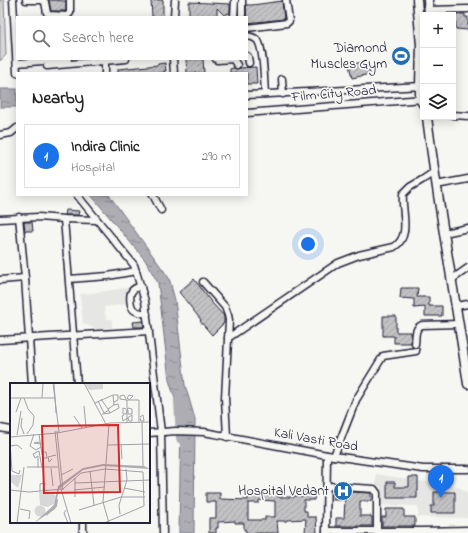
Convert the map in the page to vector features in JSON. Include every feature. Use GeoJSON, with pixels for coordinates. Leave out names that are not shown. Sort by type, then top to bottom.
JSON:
{"type":"FeatureCollection","features":[{"type":"Feature","properties":{"kind":"main road"},"geometry":{"type":"LineString","coordinates":[[417,0],[421,45],[421,84]]}},
{"type":"Feature","properties":{"kind":"main road"},"geometry":{"type":"LineString","coordinates":[[428,0],[429,12]]}},
{"type":"Feature","properties":{"kind":"main road"},"geometry":{"type":"LineString","coordinates":[[427,120],[436,185],[468,384]]}},
{"type":"Feature","properties":{"kind":"street"},"geometry":{"type":"LineString","coordinates":[[13,0],[16,47]]}},
{"type":"Feature","properties":{"kind":"street"},"geometry":{"type":"LineString","coordinates":[[26,0],[42,0],[45,2],[46,13],[49,15],[67,16],[70,13],[70,0]]}},
{"type":"Feature","properties":{"kind":"street"},"geometry":{"type":"LineString","coordinates":[[174,16],[175,0]]}},
{"type":"Feature","properties":{"kind":"street"},"geometry":{"type":"LineString","coordinates":[[234,16],[235,0]]}},
{"type":"Feature","properties":{"kind":"street"},"geometry":{"type":"LineString","coordinates":[[242,0],[242,16]]}},
{"type":"Feature","properties":{"kind":"street"},"geometry":{"type":"LineString","coordinates":[[248,28],[288,23],[286,0]]}},
{"type":"Feature","properties":{"kind":"street"},"geometry":{"type":"LineString","coordinates":[[429,12],[468,9]]}},
{"type":"Feature","properties":{"kind":"street"},"geometry":{"type":"LineString","coordinates":[[248,36],[253,37],[258,41],[261,48],[265,94]]}},
{"type":"Feature","properties":{"kind":"street"},"geometry":{"type":"LineString","coordinates":[[248,57],[249,63]]}},
{"type":"Feature","properties":{"kind":"street"},"geometry":{"type":"LineString","coordinates":[[17,60],[17,72]]}},
{"type":"Feature","properties":{"kind":"street"},"geometry":{"type":"LineString","coordinates":[[17,63],[55,60]]}},
{"type":"Feature","properties":{"kind":"street"},"geometry":{"type":"LineString","coordinates":[[47,66],[116,60]]}},
{"type":"Feature","properties":{"kind":"street"},"geometry":{"type":"LineString","coordinates":[[173,60],[174,72]]}},
{"type":"Feature","properties":{"kind":"street"},"geometry":{"type":"LineString","coordinates":[[217,60],[234,61]]}},
{"type":"Feature","properties":{"kind":"street"},"geometry":{"type":"LineString","coordinates":[[105,61],[105,72]]}},
{"type":"Feature","properties":{"kind":"street"},"geometry":{"type":"LineString","coordinates":[[282,79],[283,94]]}},
{"type":"Feature","properties":{"kind":"street","name":"Film City Road"},"geometry":{"type":"LineString","coordinates":[[248,95],[420,86]]}},
{"type":"Feature","properties":{"kind":"street","name":"Film City Road"},"geometry":{"type":"LineString","coordinates":[[248,113],[420,100]]}},
{"type":"Feature","properties":{"kind":"street"},"geometry":{"type":"LineString","coordinates":[[456,115],[468,116]]}},
{"type":"Feature","properties":{"kind":"street"},"geometry":{"type":"LineString","coordinates":[[0,135],[14,133]]}},
{"type":"Feature","properties":{"kind":"street"},"geometry":{"type":"LineString","coordinates":[[228,338],[338,262],[358,255],[394,247],[399,244],[404,232],[403,194],[410,187],[434,172]]}},
{"type":"Feature","properties":{"kind":"street"},"geometry":{"type":"LineString","coordinates":[[436,185],[468,179]]}},
{"type":"Feature","properties":{"kind":"street"},"geometry":{"type":"LineString","coordinates":[[78,196],[134,265],[145,301],[161,432],[163,533]]}},
{"type":"Feature","properties":{"kind":"street"},"geometry":{"type":"LineString","coordinates":[[154,196],[161,210]]}},
{"type":"Feature","properties":{"kind":"street"},"geometry":{"type":"LineString","coordinates":[[19,217],[25,278],[32,383]]}},
{"type":"Feature","properties":{"kind":"street"},"geometry":{"type":"LineString","coordinates":[[0,219],[38,217],[97,220]]}},
{"type":"Feature","properties":{"kind":"street"},"geometry":{"type":"LineString","coordinates":[[64,219],[77,383]]}},
{"type":"Feature","properties":{"kind":"street"},"geometry":{"type":"LineString","coordinates":[[444,233],[468,228]]}},
{"type":"Feature","properties":{"kind":"street"},"geometry":{"type":"LineString","coordinates":[[451,280],[468,268]]}},
{"type":"Feature","properties":{"kind":"street"},"geometry":{"type":"LineString","coordinates":[[69,279],[108,276],[136,271]]}},
{"type":"Feature","properties":{"kind":"street"},"geometry":{"type":"LineString","coordinates":[[0,280],[25,278]]}},
{"type":"Feature","properties":{"kind":"street"},"geometry":{"type":"LineString","coordinates":[[203,282],[225,306],[229,320],[225,398],[227,437]]}},
{"type":"Feature","properties":{"kind":"street"},"geometry":{"type":"LineString","coordinates":[[141,286],[133,289],[130,303],[136,311],[147,314]]}},
{"type":"Feature","properties":{"kind":"street"},"geometry":{"type":"LineString","coordinates":[[456,306],[468,304]]}},
{"type":"Feature","properties":{"kind":"street"},"geometry":{"type":"LineString","coordinates":[[415,344],[416,330],[418,326],[459,324]]}},
{"type":"Feature","properties":{"kind":"street"},"geometry":{"type":"LineString","coordinates":[[0,340],[149,331]]}},
{"type":"Feature","properties":{"kind":"street"},"geometry":{"type":"LineString","coordinates":[[334,456],[356,400],[383,356],[416,352]]}},
{"type":"Feature","properties":{"kind":"street"},"geometry":{"type":"LineString","coordinates":[[0,428],[10,430]]}},
{"type":"Feature","properties":{"kind":"street","name":"Kali Vasti Road"},"geometry":{"type":"LineString","coordinates":[[150,433],[176,431],[204,432],[327,455],[423,469],[468,470]]}},
{"type":"Feature","properties":{"kind":"street"},"geometry":{"type":"LineString","coordinates":[[327,455],[326,532],[421,532],[468,530]]}},
{"type":"Feature","properties":{"kind":"street"},"geometry":{"type":"LineString","coordinates":[[327,486],[376,490],[376,532]]}},
{"type":"Feature","properties":{"kind":"shaded area"},"geometry":{"type":"Polygon","coordinates":[[[0,0],[4,0],[6,55],[0,61],[0,0]]]}},
{"type":"Feature","properties":{"kind":"shaded area"},"geometry":{"type":"Polygon","coordinates":[[[132,287],[134,303],[104,307],[106,319],[112,319],[112,328],[98,330],[83,323],[80,294],[132,287]]]}},
{"type":"Feature","properties":{"kind":"shaded area"},"geometry":{"type":"Polygon","coordinates":[[[376,474],[458,487],[468,493],[468,518],[418,517],[418,506],[376,505],[376,474]]]}},
{"type":"Feature","properties":{"kind":"water"},"geometry":{"type":"Polygon","coordinates":[[[0,89],[16,89],[16,107],[0,107],[0,89]]]}},
{"type":"Feature","properties":{"kind":"water"},"geometry":{"type":"Polygon","coordinates":[[[92,196],[110,196],[169,278],[175,300],[185,385],[195,419],[194,533],[179,533],[181,418],[169,380],[158,283],[145,260],[92,196]]]}},
{"type":"Feature","properties":{"kind":"building"},"geometry":{"type":"Polygon","coordinates":[[[49,0],[66,1],[66,11],[51,11],[49,0]]]}},
{"type":"Feature","properties":{"kind":"building"},"geometry":{"type":"Polygon","coordinates":[[[151,0],[163,0],[163,16],[152,16],[151,0]]]}},
{"type":"Feature","properties":{"kind":"building"},"geometry":{"type":"Polygon","coordinates":[[[282,1],[284,19],[248,23],[246,5],[282,1]]]}},
{"type":"Feature","properties":{"kind":"building"},"geometry":{"type":"Polygon","coordinates":[[[189,2],[230,4],[230,13],[224,15],[217,8],[217,16],[189,16],[189,2]]]}},
{"type":"Feature","properties":{"kind":"building"},"geometry":{"type":"Polygon","coordinates":[[[456,14],[465,14],[465,17],[468,17],[468,30],[456,29],[456,14]]]}},
{"type":"Feature","properties":{"kind":"building"},"geometry":{"type":"Polygon","coordinates":[[[186,60],[203,60],[204,72],[187,72],[186,60]]]}},
{"type":"Feature","properties":{"kind":"building"},"geometry":{"type":"Polygon","coordinates":[[[367,61],[370,74],[352,78],[349,65],[367,61]]]}},
{"type":"Feature","properties":{"kind":"building"},"geometry":{"type":"Polygon","coordinates":[[[165,63],[166,71],[118,72],[118,69],[165,63]]]}},
{"type":"Feature","properties":{"kind":"building"},"geometry":{"type":"Polygon","coordinates":[[[256,67],[257,84],[248,84],[248,72],[230,72],[230,69],[256,67]]]}},
{"type":"Feature","properties":{"kind":"building"},"geometry":{"type":"Polygon","coordinates":[[[66,210],[79,211],[78,215],[65,215],[66,210]]]}},
{"type":"Feature","properties":{"kind":"building"},"geometry":{"type":"Polygon","coordinates":[[[24,222],[32,222],[33,231],[25,231],[24,222]]]}},
{"type":"Feature","properties":{"kind":"building"},"geometry":{"type":"Polygon","coordinates":[[[194,279],[224,316],[224,323],[212,335],[179,292],[194,279]]]}},
{"type":"Feature","properties":{"kind":"building"},"geometry":{"type":"Polygon","coordinates":[[[401,288],[418,288],[417,297],[429,297],[429,306],[442,306],[442,316],[425,316],[425,307],[414,308],[414,299],[400,298],[401,288]]]}},
{"type":"Feature","properties":{"kind":"building"},"geometry":{"type":"Polygon","coordinates":[[[383,316],[396,316],[396,332],[411,332],[411,343],[394,343],[394,336],[383,336],[383,316]]]}},
{"type":"Feature","properties":{"kind":"building"},"geometry":{"type":"Polygon","coordinates":[[[143,321],[144,327],[134,327],[133,322],[143,321]]]}},
{"type":"Feature","properties":{"kind":"building"},"geometry":{"type":"Polygon","coordinates":[[[409,477],[418,477],[417,498],[387,498],[387,482],[395,482],[395,487],[409,487],[409,477]]]}},
{"type":"Feature","properties":{"kind":"building"},"geometry":{"type":"Polygon","coordinates":[[[304,490],[315,490],[314,500],[304,500],[304,511],[307,511],[307,517],[316,517],[317,533],[305,533],[306,519],[277,521],[278,533],[246,533],[246,530],[244,530],[244,523],[235,523],[235,521],[218,522],[216,533],[209,533],[209,518],[216,518],[216,502],[206,502],[206,493],[220,493],[220,499],[248,500],[248,493],[265,493],[265,491],[278,491],[278,497],[304,496],[304,490]],[[259,500],[259,503],[248,503],[248,520],[265,520],[265,517],[275,517],[275,501],[259,500]]]}},
{"type":"Feature","properties":{"kind":"building"},"geometry":{"type":"Polygon","coordinates":[[[333,491],[371,493],[371,501],[360,501],[360,516],[371,516],[372,526],[336,526],[336,518],[344,518],[345,500],[333,500],[333,491]]]}},
{"type":"Feature","properties":{"kind":"building"},"geometry":{"type":"Polygon","coordinates":[[[434,492],[455,492],[455,513],[431,513],[431,506],[434,506],[434,492]]]}},
{"type":"Feature","properties":{"kind":"building"},"geometry":{"type":"Polygon","coordinates":[[[386,509],[404,509],[404,517],[415,517],[415,526],[382,526],[382,517],[386,517],[386,509]]]}},
{"type":"Feature","properties":{"kind":"waterway"},"geometry":{"type":"LineString","coordinates":[[180,400],[182,438]]}},
{"type":"Feature","properties":{"kind":"place","name":"Diamond Muscles Gym"},"geometry":{"type":"Point","coordinates":[401,56]}},
{"type":"Feature","properties":{"kind":"place","name":"Hospital Vedant"},"geometry":{"type":"Point","coordinates":[343,491]}},
{"type":"Feature","properties":{"kind":"place","name":"Indira Clinic"},"geometry":{"type":"Point","coordinates":[441,498]}}]}
